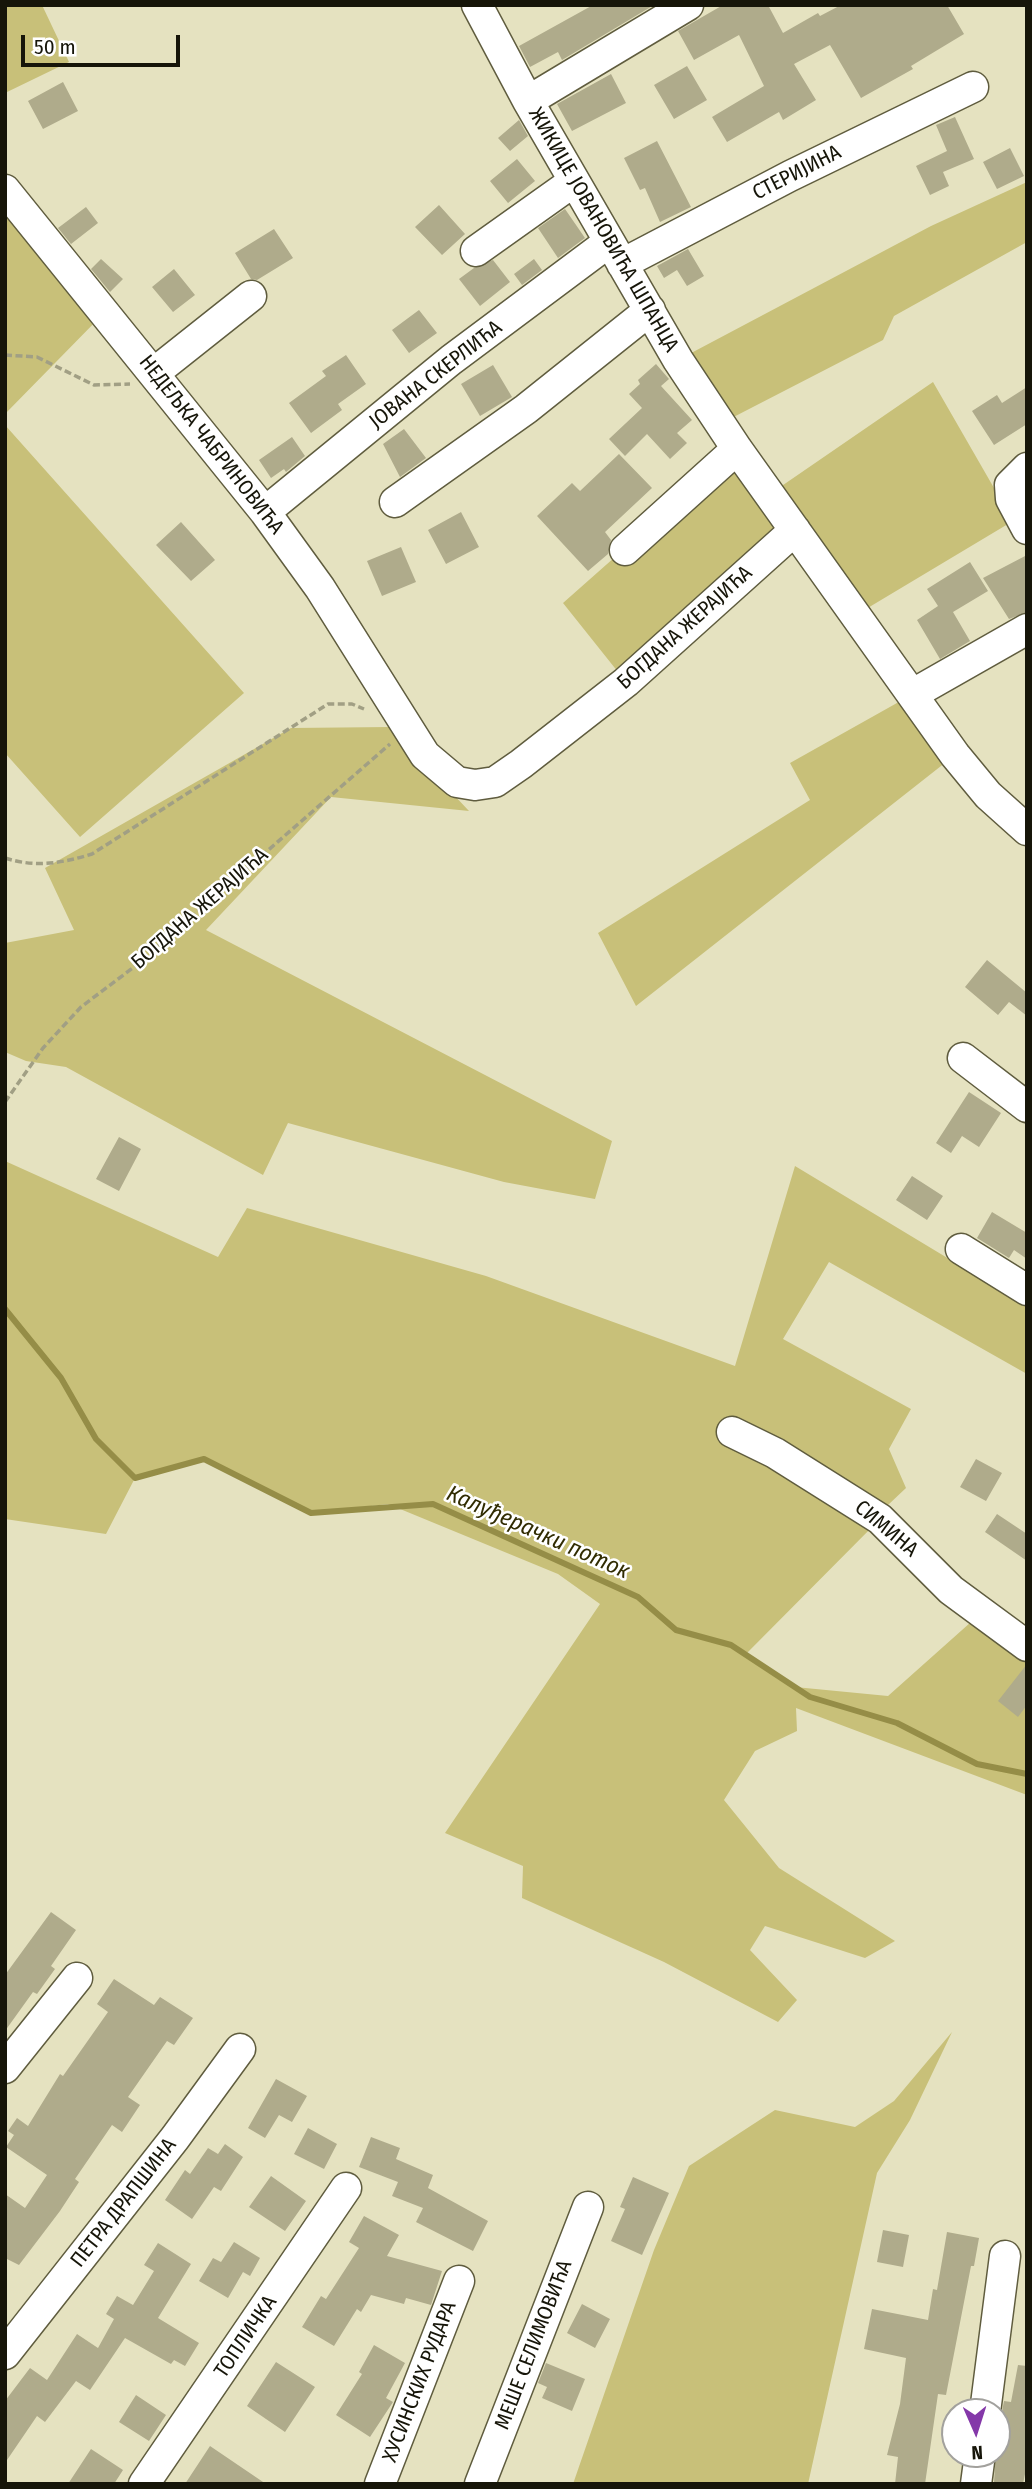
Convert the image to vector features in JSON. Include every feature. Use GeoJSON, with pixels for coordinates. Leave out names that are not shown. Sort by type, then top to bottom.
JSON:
{"type":"FeatureCollection","features":[{"type":"Feature","properties":{"kind":"street","name":"ЖИКИЦЕ ЈОВАНОВИЋА ШПАНЦА"},"geometry":{"type":"LineString","coordinates":[[478,5],[573,181],[737,449],[988,796],[1027,830]]}},
{"type":"Feature","properties":{"kind":"street"},"geometry":{"type":"LineString","coordinates":[[528,101],[688,5]]}},
{"type":"Feature","properties":{"kind":"street","name":"СТЕРИЈИНА"},"geometry":{"type":"LineString","coordinates":[[616,253],[790,176],[973,87]]}},
{"type":"Feature","properties":{"kind":"street"},"geometry":{"type":"LineString","coordinates":[[476,251],[573,181]]}},
{"type":"Feature","properties":{"kind":"street","name":"НЕДЕЉКА ЧАБРИНОВИЋА"},"geometry":{"type":"LineString","coordinates":[[5,190],[265,512],[320,588],[402,721]]}},
{"type":"Feature","properties":{"kind":"street","name":"ЈОВАНА СКЕРЛИЋА"},"geometry":{"type":"LineString","coordinates":[[265,512],[451,360],[616,253]]}},
{"type":"Feature","properties":{"kind":"street"},"geometry":{"type":"LineString","coordinates":[[155,373],[251,296]]}},
{"type":"Feature","properties":{"kind":"street"},"geometry":{"type":"LineString","coordinates":[[394,502],[526,409],[650,310]]}},
{"type":"Feature","properties":{"kind":"street"},"geometry":{"type":"LineString","coordinates":[[625,550],[737,449]]}},
{"type":"Feature","properties":{"kind":"street"},"geometry":{"type":"LineString","coordinates":[[1027,468],[1010,485],[1011,499],[1027,529]]}},
{"type":"Feature","properties":{"kind":"street","name":"БОГДАНА ЖЕРАЈИЋА"},"geometry":{"type":"LineString","coordinates":[[402,721],[425,755],[450,779],[475,785],[495,782],[626,682],[795,530]]}},
{"type":"Feature","properties":{"kind":"street"},"geometry":{"type":"LineString","coordinates":[[913,694],[1027,629]]}},
{"type":"Feature","properties":{"kind":"street"},"geometry":{"type":"LineString","coordinates":[[963,1058],[1027,1107]]}},
{"type":"Feature","properties":{"kind":"street"},"geometry":{"type":"LineString","coordinates":[[961,1249],[1027,1290]]}},
{"type":"Feature","properties":{"kind":"street","name":"СИМИНА"},"geometry":{"type":"LineString","coordinates":[[732,1432],[775,1453],[880,1519],[951,1590],[1027,1646]]}},
{"type":"Feature","properties":{"kind":"street"},"geometry":{"type":"LineString","coordinates":[[5,2068],[77,1978]]}},
{"type":"Feature","properties":{"kind":"street","name":"ПЕТРА ДРАПШИНА"},"geometry":{"type":"LineString","coordinates":[[5,2354],[175,2138],[240,2049]]}},
{"type":"Feature","properties":{"kind":"street","name":"ТОПЛИЧКА"},"geometry":{"type":"LineString","coordinates":[[144,2484],[346,2189]]}},
{"type":"Feature","properties":{"kind":"street","name":"МЕШЕ СЕЛИМОВИЋА"},"geometry":{"type":"LineString","coordinates":[[480,2484],[588,2207]]}},
{"type":"Feature","properties":{"kind":"street"},"geometry":{"type":"LineString","coordinates":[[987,2398],[1005,2256]]}},
{"type":"Feature","properties":{"kind":"street","name":"ХУСИНСКИХ РУДАРА"},"geometry":{"type":"LineString","coordinates":[[380,2484],[459,2281]]}},
{"type":"Feature","properties":{"kind":"path"},"geometry":{"type":"LineString","coordinates":[[5,355],[37,357],[94,385],[130,384],[155,373]]}},
{"type":"Feature","properties":{"kind":"path"},"geometry":{"type":"LineString","coordinates":[[5,858],[27,865],[64,862],[93,854],[328,704],[352,704],[388,719],[402,721]]}},
{"type":"Feature","properties":{"kind":"path","name":"БОГДАНА ЖЕРАЈИЋА"},"geometry":{"type":"LineString","coordinates":[[5,1102],[43,1048],[81,1007],[134,967],[402,721]]}},
{"type":"Feature","properties":{"kind":"shaded area"},"geometry":{"type":"Polygon","coordinates":[[[5,5],[42,5],[69,62],[5,93],[5,5]]]}},
{"type":"Feature","properties":{"kind":"shaded area"},"geometry":{"type":"Polygon","coordinates":[[[1027,182],[1027,242],[894,316],[883,340],[720,424],[678,360],[931,226],[1027,182]]]}},
{"type":"Feature","properties":{"kind":"shaded area"},"geometry":{"type":"Polygon","coordinates":[[[5,211],[104,313],[5,414],[5,211]]]}},
{"type":"Feature","properties":{"kind":"shaded area"},"geometry":{"type":"Polygon","coordinates":[[[933,382],[1013,521],[856,615],[796,530],[626,682],[563,603],[737,449],[770,494],[933,382]]]}},
{"type":"Feature","properties":{"kind":"shaded area"},"geometry":{"type":"Polygon","coordinates":[[[5,425],[244,693],[80,837],[5,753],[5,425]]]}},
{"type":"Feature","properties":{"kind":"shaded area"},"geometry":{"type":"Polygon","coordinates":[[[913,694],[955,755],[636,1006],[598,933],[810,800],[790,763],[913,694]]]}},
{"type":"Feature","properties":{"kind":"shaded area"},"geometry":{"type":"Polygon","coordinates":[[[390,727],[469,811],[331,797],[206,930],[612,1141],[595,1199],[504,1182],[288,1123],[263,1175],[66,1067],[26,1061],[5,1052],[5,943],[74,930],[45,868],[291,728],[390,727]]]}},
{"type":"Feature","properties":{"kind":"shaded area"},"geometry":{"type":"Polygon","coordinates":[[[5,1161],[218,1257],[247,1208],[486,1276],[735,1366],[795,1166],[1027,1306],[1027,1374],[829,1262],[783,1339],[911,1409],[889,1449],[906,1488],[888,1505],[884,1515],[746,1654],[795,1687],[888,1696],[980,1614],[1027,1645],[1027,1795],[796,1708],[797,1731],[755,1751],[724,1800],[779,1868],[895,1941],[865,1958],[765,1926],[750,1950],[797,2000],[778,2022],[664,1962],[522,1898],[523,1866],[445,1833],[600,1604],[558,1574],[388,1504],[311,1513],[204,1459],[135,1478],[106,1534],[5,1519],[5,1161]]]}},
{"type":"Feature","properties":{"kind":"shaded area"},"geometry":{"type":"Polygon","coordinates":[[[952,2032],[910,2120],[877,2173],[808,2484],[573,2484],[654,2250],[689,2166],[775,2110],[855,2127],[894,2101],[952,2032]]]}},
{"type":"Feature","properties":{"kind":"building"},"geometry":{"type":"Polygon","coordinates":[[[593,5],[654,5],[562,60],[558,52],[530,67],[519,46],[593,5]]]}},
{"type":"Feature","properties":{"kind":"building"},"geometry":{"type":"Polygon","coordinates":[[[723,5],[768,5],[783,33],[818,13],[820,16],[841,5],[947,5],[964,34],[911,66],[913,69],[861,98],[830,45],[794,64],[816,100],[783,120],[779,112],[727,142],[712,117],[764,86],[739,35],[694,60],[678,31],[723,5]]]}},
{"type":"Feature","properties":{"kind":"building"},"geometry":{"type":"Polygon","coordinates":[[[687,66],[707,100],[674,119],[654,85],[687,66]]]}},
{"type":"Feature","properties":{"kind":"building"},"geometry":{"type":"Polygon","coordinates":[[[611,74],[626,103],[572,131],[557,104],[611,74]]]}},
{"type":"Feature","properties":{"kind":"building"},"geometry":{"type":"Polygon","coordinates":[[[63,82],[78,111],[43,129],[28,101],[63,82]]]}},
{"type":"Feature","properties":{"kind":"building"},"geometry":{"type":"Polygon","coordinates":[[[955,117],[974,159],[943,172],[949,186],[930,195],[916,166],[947,151],[936,125],[955,117]]]}},
{"type":"Feature","properties":{"kind":"building"},"geometry":{"type":"Polygon","coordinates":[[[519,120],[528,136],[510,151],[498,138],[519,120]]]}},
{"type":"Feature","properties":{"kind":"building"},"geometry":{"type":"Polygon","coordinates":[[[657,141],[691,207],[660,222],[645,188],[640,190],[624,158],[657,141]]]}},
{"type":"Feature","properties":{"kind":"building"},"geometry":{"type":"Polygon","coordinates":[[[1010,148],[1024,176],[997,189],[983,162],[1010,148]]]}},
{"type":"Feature","properties":{"kind":"building"},"geometry":{"type":"Polygon","coordinates":[[[517,159],[535,181],[508,203],[490,181],[517,159]]]}},
{"type":"Feature","properties":{"kind":"building"},"geometry":{"type":"Polygon","coordinates":[[[439,205],[465,234],[442,255],[415,227],[439,205]]]}},
{"type":"Feature","properties":{"kind":"building"},"geometry":{"type":"Polygon","coordinates":[[[86,207],[98,223],[71,244],[58,228],[86,207]]]}},
{"type":"Feature","properties":{"kind":"building"},"geometry":{"type":"Polygon","coordinates":[[[565,209],[585,238],[558,258],[538,228],[565,209]]]}},
{"type":"Feature","properties":{"kind":"building"},"geometry":{"type":"Polygon","coordinates":[[[274,229],[293,258],[257,280],[251,279],[235,253],[274,229]]]}},
{"type":"Feature","properties":{"kind":"building"},"geometry":{"type":"Polygon","coordinates":[[[688,249],[704,276],[687,286],[677,270],[664,278],[657,266],[688,249]]]}},
{"type":"Feature","properties":{"kind":"building"},"geometry":{"type":"Polygon","coordinates":[[[101,259],[123,279],[110,292],[91,269],[101,259]]]}},
{"type":"Feature","properties":{"kind":"building"},"geometry":{"type":"Polygon","coordinates":[[[534,259],[542,270],[522,285],[514,274],[534,259]]]}},
{"type":"Feature","properties":{"kind":"building"},"geometry":{"type":"Polygon","coordinates":[[[493,260],[510,282],[480,306],[459,279],[474,268],[493,260]]]}},
{"type":"Feature","properties":{"kind":"building"},"geometry":{"type":"Polygon","coordinates":[[[174,269],[195,295],[173,312],[152,287],[174,269]]]}},
{"type":"Feature","properties":{"kind":"building"},"geometry":{"type":"Polygon","coordinates":[[[419,310],[437,333],[409,353],[392,330],[419,310]]]}},
{"type":"Feature","properties":{"kind":"building"},"geometry":{"type":"Polygon","coordinates":[[[346,355],[366,384],[338,404],[342,410],[311,433],[289,403],[326,376],[322,371],[346,355]]]}},
{"type":"Feature","properties":{"kind":"building"},"geometry":{"type":"Polygon","coordinates":[[[656,364],[669,379],[661,386],[692,420],[677,433],[687,443],[670,459],[647,434],[625,456],[609,439],[642,408],[629,394],[640,384],[638,380],[656,364]]]}},
{"type":"Feature","properties":{"kind":"building"},"geometry":{"type":"Polygon","coordinates":[[[493,365],[512,397],[480,416],[461,384],[493,365]]]}},
{"type":"Feature","properties":{"kind":"building"},"geometry":{"type":"Polygon","coordinates":[[[1027,387],[1027,424],[994,445],[972,411],[997,395],[1002,403],[1027,387]]]}},
{"type":"Feature","properties":{"kind":"building"},"geometry":{"type":"Polygon","coordinates":[[[404,429],[426,458],[400,477],[383,444],[404,429]]]}},
{"type":"Feature","properties":{"kind":"building"},"geometry":{"type":"Polygon","coordinates":[[[292,437],[305,456],[286,472],[284,469],[271,478],[259,460],[292,437]]]}},
{"type":"Feature","properties":{"kind":"building"},"geometry":{"type":"Polygon","coordinates":[[[619,454],[652,488],[605,532],[611,540],[608,554],[588,571],[537,516],[572,483],[580,491],[619,454]]]}},
{"type":"Feature","properties":{"kind":"building"},"geometry":{"type":"Polygon","coordinates":[[[461,512],[479,547],[446,564],[428,530],[461,512]]]}},
{"type":"Feature","properties":{"kind":"building"},"geometry":{"type":"Polygon","coordinates":[[[181,522],[215,560],[191,581],[156,545],[181,522]]]}},
{"type":"Feature","properties":{"kind":"building"},"geometry":{"type":"Polygon","coordinates":[[[401,547],[416,582],[382,596],[367,561],[401,547]]]}},
{"type":"Feature","properties":{"kind":"building"},"geometry":{"type":"Polygon","coordinates":[[[1027,555],[1027,612],[1009,619],[983,578],[1027,555]]]}},
{"type":"Feature","properties":{"kind":"building"},"geometry":{"type":"Polygon","coordinates":[[[970,562],[988,591],[953,612],[970,641],[940,659],[917,620],[938,606],[927,589],[970,562]]]}},
{"type":"Feature","properties":{"kind":"building"},"geometry":{"type":"Polygon","coordinates":[[[987,960],[1027,993],[1027,1016],[1009,1002],[998,1015],[965,987],[987,960]]]}},
{"type":"Feature","properties":{"kind":"building"},"geometry":{"type":"Polygon","coordinates":[[[969,1092],[1001,1113],[979,1147],[962,1136],[951,1153],[936,1143],[969,1092]]]}},
{"type":"Feature","properties":{"kind":"building"},"geometry":{"type":"Polygon","coordinates":[[[119,1137],[141,1149],[119,1191],[96,1179],[119,1137]]]}},
{"type":"Feature","properties":{"kind":"building"},"geometry":{"type":"Polygon","coordinates":[[[912,1176],[943,1196],[927,1220],[896,1200],[912,1176]]]}},
{"type":"Feature","properties":{"kind":"building"},"geometry":{"type":"Polygon","coordinates":[[[992,1212],[1027,1233],[1027,1259],[1014,1250],[1009,1258],[977,1238],[992,1212]]]}},
{"type":"Feature","properties":{"kind":"building"},"geometry":{"type":"Polygon","coordinates":[[[976,1459],[1002,1473],[986,1501],[960,1487],[976,1459]]]}},
{"type":"Feature","properties":{"kind":"building"},"geometry":{"type":"Polygon","coordinates":[[[997,1514],[1027,1534],[1027,1561],[985,1532],[997,1514]]]}},
{"type":"Feature","properties":{"kind":"building"},"geometry":{"type":"Polygon","coordinates":[[[1027,1664],[1027,1705],[1018,1717],[998,1701],[1027,1664]]]}},
{"type":"Feature","properties":{"kind":"building"},"geometry":{"type":"Polygon","coordinates":[[[51,1912],[76,1930],[51,1966],[55,1969],[37,1994],[33,1992],[5,2031],[5,1975],[51,1912]]]}},
{"type":"Feature","properties":{"kind":"building"},"geometry":{"type":"Polygon","coordinates":[[[114,1979],[154,2005],[160,1997],[193,2018],[174,2045],[167,2041],[128,2097],[140,2105],[122,2132],[112,2125],[75,2179],[79,2182],[60,2211],[19,2265],[5,2258],[5,2194],[25,2208],[47,2175],[6,2147],[14,2135],[8,2131],[17,2118],[28,2126],[60,2074],[63,2076],[108,2012],[97,2004],[114,1979]]]}},
{"type":"Feature","properties":{"kind":"building"},"geometry":{"type":"Polygon","coordinates":[[[276,2079],[307,2096],[292,2122],[279,2115],[265,2138],[248,2128],[276,2079]]]}},
{"type":"Feature","properties":{"kind":"building"},"geometry":{"type":"Polygon","coordinates":[[[308,2128],[337,2144],[324,2169],[294,2154],[308,2128]]]}},
{"type":"Feature","properties":{"kind":"building"},"geometry":{"type":"Polygon","coordinates":[[[371,2137],[400,2148],[396,2159],[433,2175],[428,2188],[488,2221],[473,2251],[416,2222],[423,2208],[392,2196],[398,2182],[359,2167],[371,2137]]]}},
{"type":"Feature","properties":{"kind":"building"},"geometry":{"type":"Polygon","coordinates":[[[225,2144],[243,2157],[221,2191],[214,2187],[192,2219],[165,2200],[185,2170],[190,2174],[208,2148],[218,2154],[225,2144]]]}},
{"type":"Feature","properties":{"kind":"building"},"geometry":{"type":"Polygon","coordinates":[[[271,2176],[306,2201],[285,2231],[249,2207],[271,2176]]]}},
{"type":"Feature","properties":{"kind":"building"},"geometry":{"type":"Polygon","coordinates":[[[633,2177],[669,2193],[642,2255],[611,2241],[625,2209],[620,2207],[633,2177]]]}},
{"type":"Feature","properties":{"kind":"building"},"geometry":{"type":"Polygon","coordinates":[[[364,2216],[399,2235],[387,2256],[442,2271],[431,2305],[406,2298],[404,2304],[371,2295],[361,2312],[357,2309],[334,2346],[302,2327],[321,2296],[326,2299],[359,2248],[349,2242],[364,2216]]]}},
{"type":"Feature","properties":{"kind":"building"},"geometry":{"type":"Polygon","coordinates":[[[883,2230],[909,2235],[903,2267],[877,2262],[883,2230]]]}},
{"type":"Feature","properties":{"kind":"building"},"geometry":{"type":"Polygon","coordinates":[[[947,2232],[979,2238],[974,2266],[971,2266],[946,2395],[938,2394],[925,2484],[895,2484],[898,2457],[887,2455],[900,2404],[906,2358],[864,2349],[872,2309],[928,2320],[933,2289],[937,2290],[947,2232]]]}},
{"type":"Feature","properties":{"kind":"building"},"geometry":{"type":"Polygon","coordinates":[[[234,2242],[260,2258],[250,2276],[243,2272],[228,2298],[199,2281],[213,2258],[221,2262],[234,2242]]]}},
{"type":"Feature","properties":{"kind":"building"},"geometry":{"type":"Polygon","coordinates":[[[158,2243],[191,2264],[158,2318],[199,2343],[185,2366],[174,2360],[171,2364],[125,2338],[90,2390],[76,2381],[45,2422],[37,2416],[5,2463],[5,2401],[30,2368],[47,2380],[77,2334],[98,2348],[114,2319],[106,2314],[117,2296],[133,2305],[154,2271],[144,2265],[158,2243]]]}},
{"type":"Feature","properties":{"kind":"building"},"geometry":{"type":"Polygon","coordinates":[[[582,2304],[610,2319],[595,2348],[567,2333],[582,2304]]]}},
{"type":"Feature","properties":{"kind":"building"},"geometry":{"type":"Polygon","coordinates":[[[374,2345],[405,2363],[386,2398],[393,2402],[370,2437],[336,2415],[362,2374],[359,2372],[374,2345]]]}},
{"type":"Feature","properties":{"kind":"building"},"geometry":{"type":"Polygon","coordinates":[[[276,2362],[315,2387],[285,2432],[247,2406],[276,2362]]]}},
{"type":"Feature","properties":{"kind":"building"},"geometry":{"type":"Polygon","coordinates":[[[546,2363],[585,2379],[572,2411],[542,2398],[547,2387],[538,2383],[546,2363]]]}},
{"type":"Feature","properties":{"kind":"building"},"geometry":{"type":"Polygon","coordinates":[[[1018,2365],[1027,2366],[1027,2464],[1023,2484],[994,2482],[995,2468],[1011,2468],[1011,2402],[1018,2365]]]}},
{"type":"Feature","properties":{"kind":"building"},"geometry":{"type":"Polygon","coordinates":[[[136,2395],[166,2415],[149,2441],[119,2422],[136,2395]]]}},
{"type":"Feature","properties":{"kind":"building"},"geometry":{"type":"Polygon","coordinates":[[[210,2446],[266,2484],[185,2484],[210,2446]]]}},
{"type":"Feature","properties":{"kind":"building"},"geometry":{"type":"Polygon","coordinates":[[[91,2449],[123,2470],[114,2484],[68,2484],[91,2449]]]}},
{"type":"Feature","properties":{"kind":"waterway","name":"Калуђерачки поток"},"geometry":{"type":"LineString","coordinates":[[5,1309],[61,1378],[96,1439],[135,1478],[204,1459],[311,1513],[433,1504],[638,1597],[676,1630],[731,1645],[810,1697],[897,1723],[977,1764],[1027,1774]]}}]}
